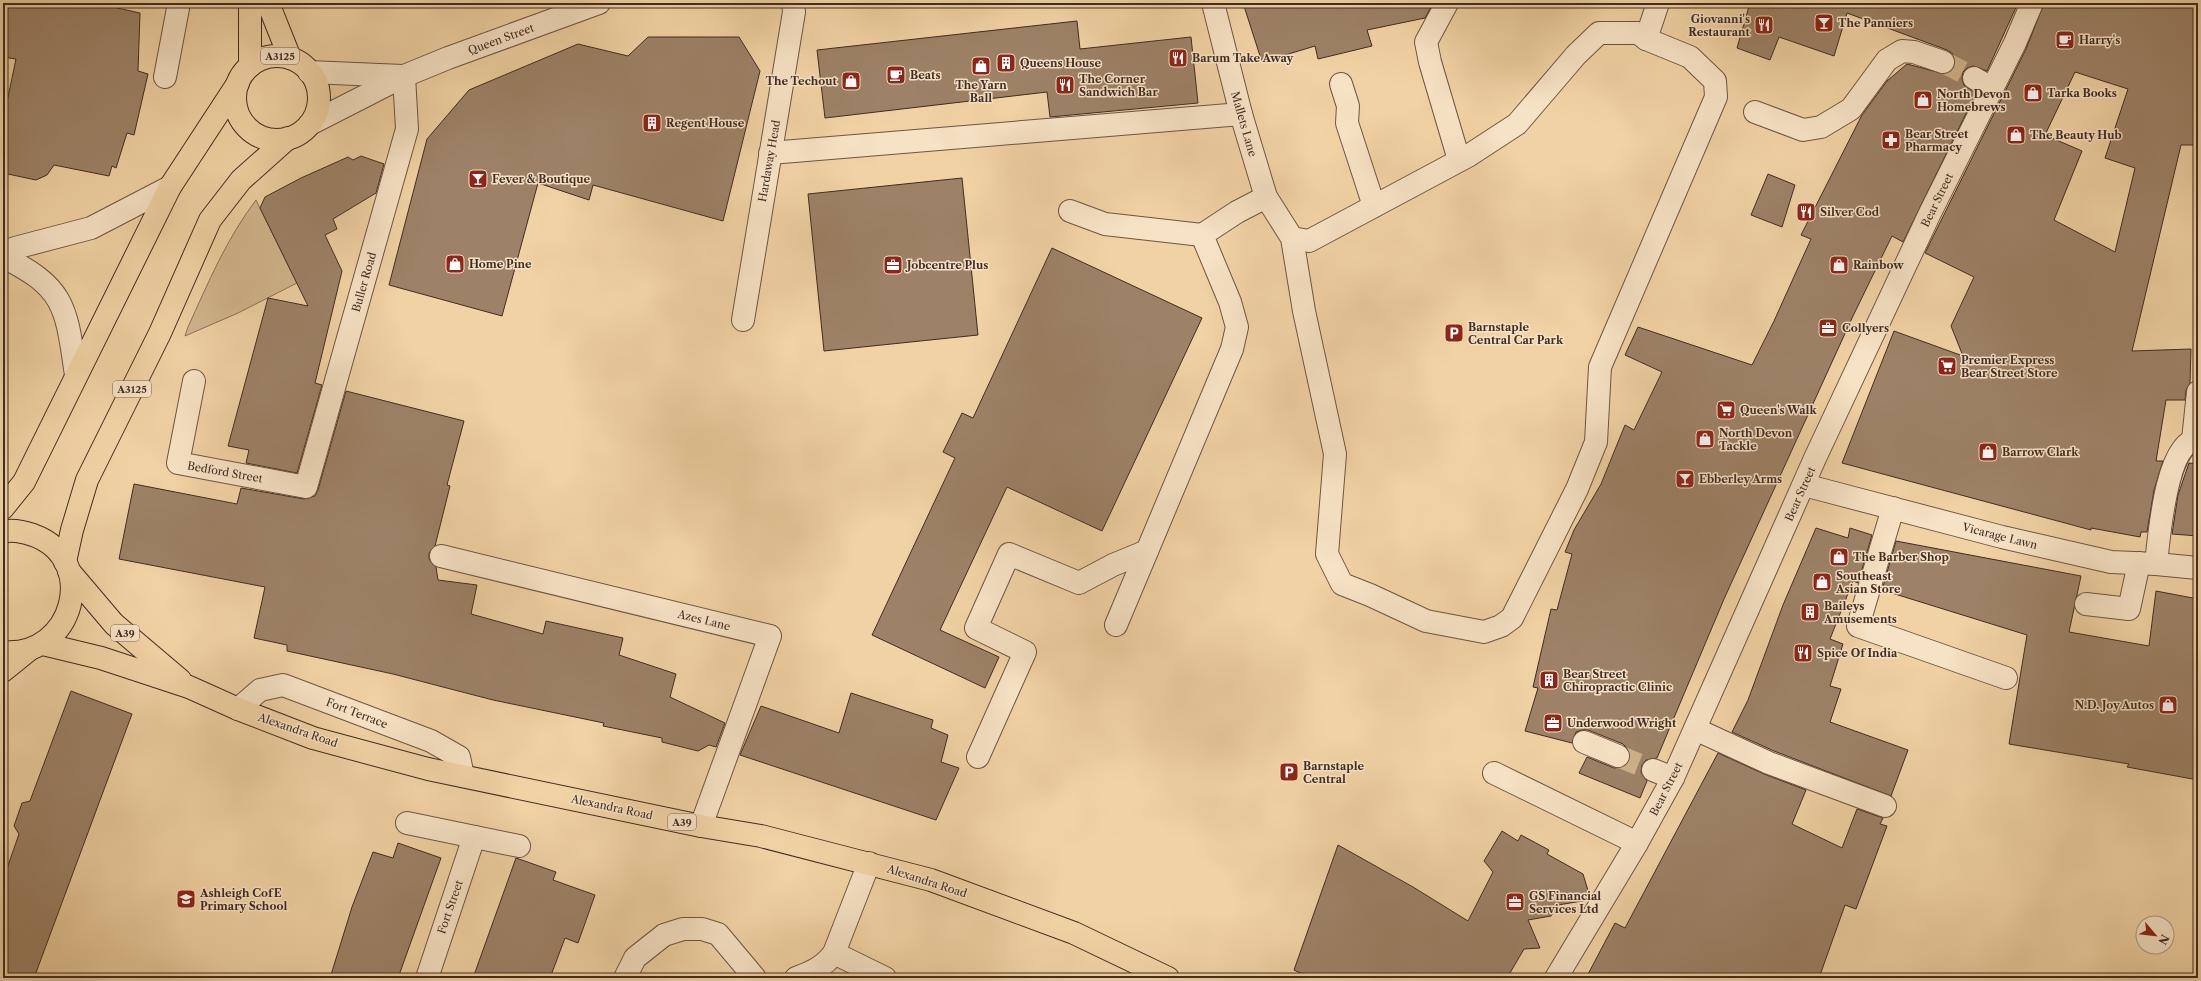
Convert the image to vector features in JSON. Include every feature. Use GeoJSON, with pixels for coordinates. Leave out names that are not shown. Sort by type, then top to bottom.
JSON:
{"type":"FeatureCollection","features":[{"type":"Feature","properties":{"kind":"main road","name":"A3125"},"geometry":{"type":"LineString","coordinates":[[244,74],[262,59],[270,57],[290,58],[303,65],[315,81],[318,100],[317,109],[310,124],[300,133],[278,140],[261,137],[244,124],[238,114],[235,100],[244,74],[250,3]]}},
{"type":"Feature","properties":{"kind":"main road","name":"A3125"},"geometry":{"type":"LineString","coordinates":[[268,3],[290,58]]}},
{"type":"Feature","properties":{"kind":"main road"},"geometry":{"type":"LineString","coordinates":[[3,508],[24,482],[76,374],[170,187],[244,74]]}},
{"type":"Feature","properties":{"kind":"main road","name":"A3125"},"geometry":{"type":"LineString","coordinates":[[67,566],[72,530],[87,480],[160,333],[210,220],[241,180],[288,138]]}},
{"type":"Feature","properties":{"kind":"main road","name":"A39"},"geometry":{"type":"LineString","coordinates":[[3,532],[24,532],[40,538],[54,548],[67,566],[73,591],[69,612],[59,630],[3,671]]}},
{"type":"Feature","properties":{"kind":"main road","name":"Alexandra Road"},"geometry":{"type":"LineString","coordinates":[[67,566],[114,624],[189,687]]}},
{"type":"Feature","properties":{"kind":"main road","name":"A39"},"geometry":{"type":"LineString","coordinates":[[3,652],[14,653],[36,647]]}},
{"type":"Feature","properties":{"kind":"main road","name":"Alexandra Road"},"geometry":{"type":"LineString","coordinates":[[36,647],[100,658],[189,687],[238,709],[313,738],[428,769],[701,826],[761,836],[931,880],[1074,933],[1168,978]]}},
{"type":"Feature","properties":{"kind":"street"},"geometry":{"type":"LineString","coordinates":[[165,77],[179,3]]}},
{"type":"Feature","properties":{"kind":"street","name":"Queen Street"},"geometry":{"type":"LineString","coordinates":[[310,124],[404,76],[448,58],[599,3]]}},
{"type":"Feature","properties":{"kind":"street","name":"Hardaway Head"},"geometry":{"type":"LineString","coordinates":[[743,320],[794,12],[793,3]]}},
{"type":"Feature","properties":{"kind":"street","name":"Mallets Lane"},"geometry":{"type":"LineString","coordinates":[[1213,3],[1241,114],[1266,197],[1292,238]]}},
{"type":"Feature","properties":{"kind":"street"},"geometry":{"type":"LineString","coordinates":[[1447,3],[1426,42],[1430,62],[1459,160]]}},
{"type":"Feature","properties":{"kind":"street"},"geometry":{"type":"LineString","coordinates":[[1646,39],[1658,3]]}},
{"type":"Feature","properties":{"kind":"street","name":"Bear Street"},"geometry":{"type":"LineString","coordinates":[[1556,978],[1637,843],[1673,778],[1804,485],[1930,213],[1983,83],[2015,43],[2032,3]]}},
{"type":"Feature","properties":{"kind":"street"},"geometry":{"type":"LineString","coordinates":[[1599,32],[1638,33],[1646,39],[1690,57],[1716,81],[1716,97],[1600,367],[1596,442],[1576,494],[1512,618],[1501,626],[1484,632],[1426,621],[1370,595],[1342,584],[1327,554],[1335,454],[1304,311],[1292,238],[1310,241],[1459,160],[1517,124],[1576,55],[1599,32]]}},
{"type":"Feature","properties":{"kind":"street"},"geometry":{"type":"LineString","coordinates":[[1755,112],[1803,130],[1821,128],[1851,109],[1887,60],[1902,51],[1914,52],[1942,62]]}},
{"type":"Feature","properties":{"kind":"street","name":"Queen Street"},"geometry":{"type":"LineString","coordinates":[[309,72],[404,76]]}},
{"type":"Feature","properties":{"kind":"street","name":"Buller Road"},"geometry":{"type":"LineString","coordinates":[[306,487],[407,129],[404,76]]}},
{"type":"Feature","properties":{"kind":"street"},"geometry":{"type":"LineString","coordinates":[[1341,84],[1348,106],[1347,123],[1374,206]]}},
{"type":"Feature","properties":{"kind":"street"},"geometry":{"type":"LineString","coordinates":[[770,153],[1241,114]]}},
{"type":"Feature","properties":{"kind":"street"},"geometry":{"type":"LineString","coordinates":[[3,253],[15,248],[91,228],[170,187]]}},
{"type":"Feature","properties":{"kind":"street"},"geometry":{"type":"LineString","coordinates":[[1070,211],[1105,224],[1202,235],[1237,212],[1266,197]]}},
{"type":"Feature","properties":{"kind":"street"},"geometry":{"type":"LineString","coordinates":[[1116,625],[1232,349],[1237,327],[1230,302],[1202,235]]}},
{"type":"Feature","properties":{"kind":"street"},"geometry":{"type":"LineString","coordinates":[[3,256],[39,277],[52,290],[63,307],[68,321],[76,374]]}},
{"type":"Feature","properties":{"kind":"street","name":"Bedford Street"},"geometry":{"type":"LineString","coordinates":[[194,381],[178,463],[306,487]]}},
{"type":"Feature","properties":{"kind":"street"},"geometry":{"type":"LineString","coordinates":[[2086,604],[2129,609],[2147,563],[2163,511],[2175,460],[2183,446],[2195,440],[2198,392]]}},
{"type":"Feature","properties":{"kind":"street","name":"Vicarage Lawn"},"geometry":{"type":"LineString","coordinates":[[1804,485],[2002,537],[2110,562],[2147,563],[2198,568]]}},
{"type":"Feature","properties":{"kind":"street"},"geometry":{"type":"LineString","coordinates":[[1893,508],[1858,626],[2006,678]]}},
{"type":"Feature","properties":{"kind":"street"},"geometry":{"type":"LineString","coordinates":[[978,757],[1025,652],[976,628],[1009,554],[1079,583],[1113,565],[1147,551]]}},
{"type":"Feature","properties":{"kind":"street","name":"Azes Lane"},"geometry":{"type":"LineString","coordinates":[[441,556],[770,636],[701,826]]}},
{"type":"Feature","properties":{"kind":"street","name":"Fort Terrace"},"geometry":{"type":"LineString","coordinates":[[238,709],[260,690],[283,685],[431,741],[459,757],[463,776]]}},
{"type":"Feature","properties":{"kind":"street"},"geometry":{"type":"LineString","coordinates":[[1695,729],[1769,763],[1885,806]]}},
{"type":"Feature","properties":{"kind":"street"},"geometry":{"type":"LineString","coordinates":[[1584,742],[1618,756]]}},
{"type":"Feature","properties":{"kind":"street"},"geometry":{"type":"LineString","coordinates":[[1653,770],[1673,778]]}},
{"type":"Feature","properties":{"kind":"street"},"geometry":{"type":"LineString","coordinates":[[1494,773],[1637,843]]}},
{"type":"Feature","properties":{"kind":"street"},"geometry":{"type":"LineString","coordinates":[[406,823],[519,846]]}},
{"type":"Feature","properties":{"kind":"street","name":"Fort Street"},"geometry":{"type":"LineString","coordinates":[[427,978],[474,837]]}},
{"type":"Feature","properties":{"kind":"street"},"geometry":{"type":"LineString","coordinates":[[796,978],[815,970],[828,961],[834,953],[869,863]]}},
{"type":"Feature","properties":{"kind":"street"},"geometry":{"type":"LineString","coordinates":[[625,978],[634,958],[664,935],[684,928],[702,929],[718,934],[755,978]]}},
{"type":"Feature","properties":{"kind":"street"},"geometry":{"type":"LineString","coordinates":[[834,953],[885,978]]}},
{"type":"Feature","properties":{"kind":"shaded area"},"geometry":{"type":"Polygon","coordinates":[[[256,200],[297,283],[238,313],[185,336],[203,294],[227,245],[256,200]]]}},
{"type":"Feature","properties":{"kind":"building"},"geometry":{"type":"Polygon","coordinates":[[[3,3],[95,3],[140,13],[138,71],[148,74],[134,135],[127,133],[116,168],[112,166],[109,176],[54,165],[47,175],[36,180],[3,173],[3,121],[16,59],[3,57],[3,3]]]}},
{"type":"Feature","properties":{"kind":"building"},"geometry":{"type":"Polygon","coordinates":[[[1243,3],[1433,3],[1425,18],[1367,30],[1372,46],[1318,59],[1315,46],[1262,62],[1243,3]]]}},
{"type":"Feature","properties":{"kind":"building"},"geometry":{"type":"Polygon","coordinates":[[[1750,3],[2018,3],[1987,71],[1973,66],[1967,68],[1963,72],[1962,79],[1964,85],[1976,93],[1903,242],[1892,236],[1853,316],[1724,599],[1657,758],[1646,760],[1642,765],[1641,772],[1647,781],[1640,798],[1579,773],[1587,757],[1614,768],[1625,766],[1629,761],[1630,755],[1628,749],[1623,744],[1588,730],[1576,732],[1572,743],[1525,731],[1538,688],[1533,687],[1551,609],[1557,610],[1572,554],[1565,552],[1574,530],[1601,484],[1625,425],[1634,430],[1662,372],[1625,355],[1638,327],[1752,365],[1774,321],[1811,239],[1801,235],[1862,115],[1887,81],[1907,64],[1945,74],[1951,71],[1955,66],[1953,54],[1947,50],[1847,13],[1834,56],[1779,37],[1770,60],[1737,48],[1750,3]]]}},
{"type":"Feature","properties":{"kind":"building"},"geometry":{"type":"Polygon","coordinates":[[[2044,3],[2198,3],[2198,145],[2181,145],[2132,351],[2191,349],[2190,383],[2186,390],[2185,400],[2166,400],[2156,461],[2163,461],[2154,490],[2147,532],[2141,532],[2140,537],[2091,528],[2091,530],[1842,463],[1894,331],[1963,356],[1951,326],[1974,277],[1925,253],[2026,49],[2044,3]],[[2075,72],[2045,135],[2082,151],[2054,220],[2115,252],[2135,168],[2105,158],[2128,89],[2075,72]]]}},
{"type":"Feature","properties":{"kind":"building","name":"Queens House"},"geometry":{"type":"Polygon","coordinates":[[[1077,21],[1080,49],[1191,37],[1198,103],[1050,117],[1047,92],[825,118],[817,50],[1077,21]]]}},
{"type":"Feature","properties":{"kind":"building"},"geometry":{"type":"Polygon","coordinates":[[[648,37],[739,37],[760,71],[723,221],[593,185],[589,200],[538,183],[502,316],[389,285],[427,139],[469,90],[578,44],[628,56],[648,37]]]}},
{"type":"Feature","properties":{"kind":"building"},"geometry":{"type":"Polygon","coordinates":[[[361,156],[384,164],[376,193],[333,219],[337,229],[325,235],[342,271],[315,383],[322,385],[297,473],[246,463],[249,450],[228,446],[268,298],[308,306],[260,208],[265,197],[301,178],[348,157],[353,160],[361,156]]]}},
{"type":"Feature","properties":{"kind":"building"},"geometry":{"type":"Polygon","coordinates":[[[1768,174],[1795,185],[1782,227],[1751,215],[1768,174]]]}},
{"type":"Feature","properties":{"kind":"building","name":"Jobcentre Plus"},"geometry":{"type":"Polygon","coordinates":[[[962,178],[978,335],[824,351],[808,194],[962,178]]]}},
{"type":"Feature","properties":{"kind":"building"},"geometry":{"type":"Polygon","coordinates":[[[1052,248],[1202,318],[1102,531],[1007,487],[940,630],[999,657],[985,688],[872,635],[955,458],[943,452],[962,413],[973,418],[1052,248]]]}},
{"type":"Feature","properties":{"kind":"building"},"geometry":{"type":"Polygon","coordinates":[[[346,391],[464,421],[447,485],[450,486],[435,546],[429,553],[429,559],[436,567],[438,580],[477,585],[471,614],[543,634],[546,621],[623,638],[619,655],[676,674],[670,697],[725,723],[716,747],[709,745],[698,751],[662,742],[662,738],[603,726],[604,723],[493,700],[393,674],[287,651],[287,645],[254,638],[265,587],[119,559],[134,484],[237,504],[241,488],[304,499],[315,496],[346,391]]]}},
{"type":"Feature","properties":{"kind":"building"},"geometry":{"type":"Polygon","coordinates":[[[2189,463],[2198,464],[2198,536],[2172,534],[2178,495],[2189,463]]]}},
{"type":"Feature","properties":{"kind":"building"},"geometry":{"type":"Polygon","coordinates":[[[1816,528],[1848,538],[1850,528],[1872,535],[1858,583],[1853,581],[1830,639],[1843,644],[1830,686],[1841,689],[1830,722],[1908,750],[1891,796],[1774,751],[1732,732],[1748,700],[1783,605],[1816,528]]]}},
{"type":"Feature","properties":{"kind":"building"},"geometry":{"type":"Polygon","coordinates":[[[1896,541],[2081,576],[2069,632],[2149,646],[2156,591],[2198,599],[2198,780],[2127,767],[2129,764],[2009,744],[2027,635],[1882,590],[1896,541]]]}},
{"type":"Feature","properties":{"kind":"building"},"geometry":{"type":"Polygon","coordinates":[[[71,691],[132,714],[34,978],[3,978],[3,880],[19,834],[14,826],[22,803],[30,801],[71,691]]]}},
{"type":"Feature","properties":{"kind":"building"},"geometry":{"type":"Polygon","coordinates":[[[851,693],[933,720],[931,728],[948,735],[941,762],[959,768],[936,820],[740,755],[761,706],[839,733],[851,693]]]}},
{"type":"Feature","properties":{"kind":"building"},"geometry":{"type":"Polygon","coordinates":[[[1718,753],[1764,774],[1806,790],[1792,824],[1842,848],[1857,809],[1883,818],[1880,824],[1887,826],[1856,909],[1845,905],[1819,978],[1586,978],[1615,923],[1625,928],[1718,753]]]}},
{"type":"Feature","properties":{"kind":"building"},"geometry":{"type":"Polygon","coordinates":[[[1502,831],[1518,841],[1521,835],[1549,850],[1547,854],[1583,874],[1590,897],[1588,900],[1558,905],[1551,916],[1528,920],[1540,948],[1524,949],[1507,978],[1311,978],[1294,970],[1338,845],[1413,887],[1468,921],[1493,872],[1484,861],[1502,831]]]}},
{"type":"Feature","properties":{"kind":"building"},"geometry":{"type":"Polygon","coordinates":[[[398,843],[441,858],[398,978],[330,978],[352,907],[373,852],[393,858],[398,843]]]}},
{"type":"Feature","properties":{"kind":"building"},"geometry":{"type":"Polygon","coordinates":[[[516,858],[556,872],[553,880],[595,895],[578,943],[565,938],[550,978],[473,978],[516,858]]]}},
{"type":"Feature","properties":{"kind":"tunnel"},"geometry":{"type":"LineString","coordinates":[[1943,62],[1974,78]]}},
{"type":"Feature","properties":{"kind":"tunnel"},"geometry":{"type":"LineString","coordinates":[[1618,756],[1653,770]]}},
{"type":"Feature","properties":{"kind":"place","name":"The Panniers"},"geometry":{"type":"Point","coordinates":[1824,23]}},
{"type":"Feature","properties":{"kind":"place","name":"Giovanni's Restaurant"},"geometry":{"type":"Point","coordinates":[1764,25]}},
{"type":"Feature","properties":{"kind":"place","name":"Harry's"},"geometry":{"type":"Point","coordinates":[2065,40]}},
{"type":"Feature","properties":{"kind":"place","name":"Barum Take Away"},"geometry":{"type":"Point","coordinates":[1178,58]}},
{"type":"Feature","properties":{"kind":"place","name":"Queens House"},"geometry":{"type":"Point","coordinates":[1006,63]}},
{"type":"Feature","properties":{"kind":"place","name":"The Yarn Ball"},"geometry":{"type":"Point","coordinates":[981,66]}},
{"type":"Feature","properties":{"kind":"place","name":"Beats"},"geometry":{"type":"Point","coordinates":[896,75]}},
{"type":"Feature","properties":{"kind":"place","name":"The Techout"},"geometry":{"type":"Point","coordinates":[851,81]}},
{"type":"Feature","properties":{"kind":"place","name":"The Corner Sandwich Bar"},"geometry":{"type":"Point","coordinates":[1065,85]}},
{"type":"Feature","properties":{"kind":"place","name":"Tarka Books"},"geometry":{"type":"Point","coordinates":[2033,93]}},
{"type":"Feature","properties":{"kind":"place","name":"North Devon Homebrews"},"geometry":{"type":"Point","coordinates":[1923,100]}},
{"type":"Feature","properties":{"kind":"place","name":"Regent House"},"geometry":{"type":"Point","coordinates":[652,123]}},
{"type":"Feature","properties":{"kind":"place","name":"The Beauty Hub"},"geometry":{"type":"Point","coordinates":[2016,135]}},
{"type":"Feature","properties":{"kind":"place","name":"Bear Street Pharmacy"},"geometry":{"type":"Point","coordinates":[1891,140]}},
{"type":"Feature","properties":{"kind":"place","name":"Fever & Boutique"},"geometry":{"type":"Point","coordinates":[478,179]}},
{"type":"Feature","properties":{"kind":"place","name":"Silver Cod"},"geometry":{"type":"Point","coordinates":[1806,212]}},
{"type":"Feature","properties":{"kind":"place","name":"Home Pine"},"geometry":{"type":"Point","coordinates":[455,264]}},
{"type":"Feature","properties":{"kind":"place","name":"Jobcentre Plus"},"geometry":{"type":"Point","coordinates":[893,265]}},
{"type":"Feature","properties":{"kind":"place","name":"Rainbow"},"geometry":{"type":"Point","coordinates":[1839,265]}},
{"type":"Feature","properties":{"kind":"place","name":"Collyers"},"geometry":{"type":"Point","coordinates":[1828,328]}},
{"type":"Feature","properties":{"kind":"place","name":"Barnstaple Central Car Park"},"geometry":{"type":"Point","coordinates":[1454,333]}},
{"type":"Feature","properties":{"kind":"place","name":"Premier Express Bear Street Store"},"geometry":{"type":"Point","coordinates":[1947,366]}},
{"type":"Feature","properties":{"kind":"place","name":"Queen's Walk"},"geometry":{"type":"Point","coordinates":[1726,410]}},
{"type":"Feature","properties":{"kind":"place","name":"North Devon Tackle"},"geometry":{"type":"Point","coordinates":[1705,439]}},
{"type":"Feature","properties":{"kind":"place","name":"Barrow Clark"},"geometry":{"type":"Point","coordinates":[1988,452]}},
{"type":"Feature","properties":{"kind":"place","name":"Ebberley Arms"},"geometry":{"type":"Point","coordinates":[1685,479]}},
{"type":"Feature","properties":{"kind":"place","name":"The Barber Shop"},"geometry":{"type":"Point","coordinates":[1839,557]}},
{"type":"Feature","properties":{"kind":"place","name":"Southeast Asian Store"},"geometry":{"type":"Point","coordinates":[1822,582]}},
{"type":"Feature","properties":{"kind":"place","name":"Baileys Amusements"},"geometry":{"type":"Point","coordinates":[1810,612]}},
{"type":"Feature","properties":{"kind":"place","name":"Spice Of India"},"geometry":{"type":"Point","coordinates":[1803,653]}},
{"type":"Feature","properties":{"kind":"place","name":"Bear Street Chiropractic Clinic"},"geometry":{"type":"Point","coordinates":[1549,680]}},
{"type":"Feature","properties":{"kind":"place","name":"N.D. Joy Autos"},"geometry":{"type":"Point","coordinates":[2168,705]}},
{"type":"Feature","properties":{"kind":"place","name":"Underwood Wright"},"geometry":{"type":"Point","coordinates":[1553,723]}},
{"type":"Feature","properties":{"kind":"place","name":"Barnstaple Central"},"geometry":{"type":"Point","coordinates":[1289,772]}},
{"type":"Feature","properties":{"kind":"place","name":"Ashleigh CofE Primary School"},"geometry":{"type":"Point","coordinates":[186,899]}},
{"type":"Feature","properties":{"kind":"place","name":"GS Financial Services Ltd"},"geometry":{"type":"Point","coordinates":[1515,902]}}]}
